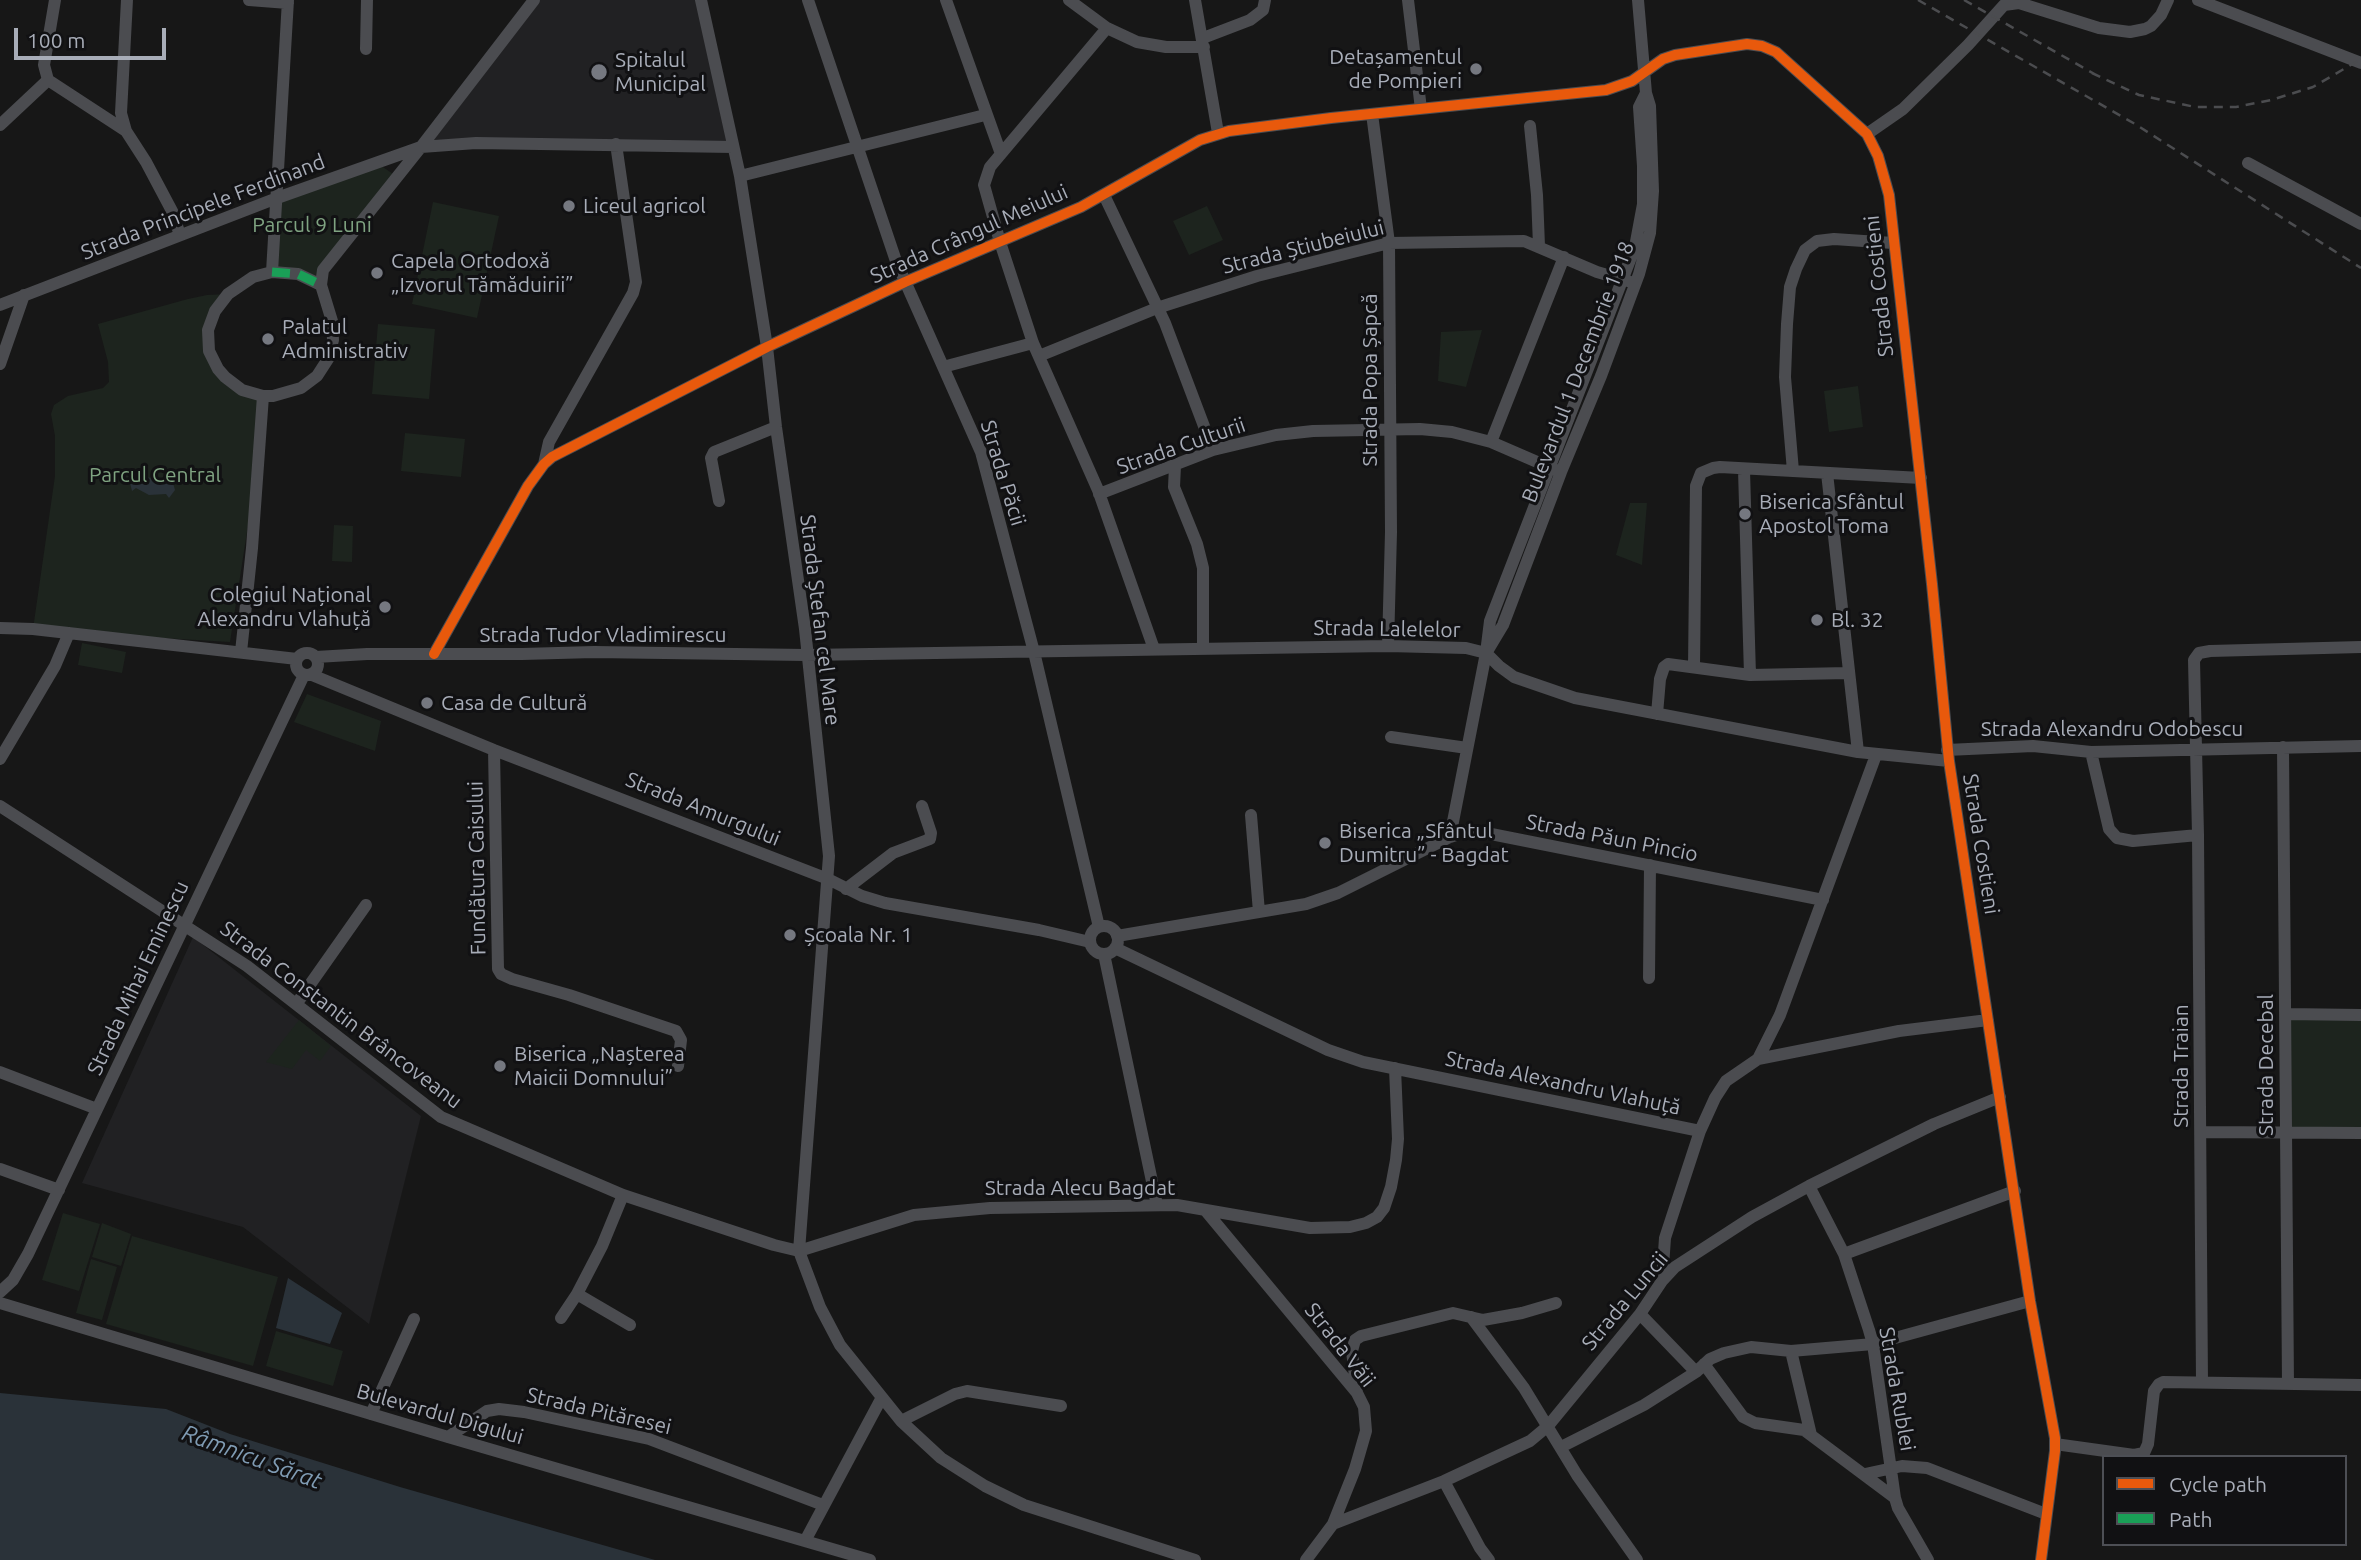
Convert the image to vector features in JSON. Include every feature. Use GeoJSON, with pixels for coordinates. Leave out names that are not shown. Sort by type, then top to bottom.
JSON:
{"type":"FeatureCollection","features":[{"type":"Feature","properties":{"kind":"street"},"geometry":{"type":"LineString","coordinates":[[55,0],[44,65],[48,80],[126,131]]}},
{"type":"Feature","properties":{"kind":"street"},"geometry":{"type":"LineString","coordinates":[[128,0],[121,113],[126,131],[172,211],[180,234]]}},
{"type":"Feature","properties":{"kind":"street"},"geometry":{"type":"LineString","coordinates":[[249,0],[288,1],[272,272]]}},
{"type":"Feature","properties":{"kind":"street"},"geometry":{"type":"LineString","coordinates":[[366,49],[367,0]]}},
{"type":"Feature","properties":{"kind":"street"},"geometry":{"type":"LineString","coordinates":[[321,285],[298,274],[272,272],[253,277],[235,288],[215,310],[208,330],[209,351],[225,377],[242,390],[263,396],[283,395],[302,388],[317,376],[328,359],[333,330],[321,285],[323,270],[534,0]]}},
{"type":"Feature","properties":{"kind":"street","name":"Strada Ștefan cel Mare"},"geometry":{"type":"LineString","coordinates":[[701,0],[740,177],[767,347],[805,629],[829,856],[799,1251]]}},
{"type":"Feature","properties":{"kind":"street"},"geometry":{"type":"LineString","coordinates":[[946,0],[1001,154]]}},
{"type":"Feature","properties":{"kind":"street"},"geometry":{"type":"LineString","coordinates":[[1069,0],[1107,28],[1152,46],[1203,43],[1250,20],[1263,10],[1265,0]]}},
{"type":"Feature","properties":{"kind":"street"},"geometry":{"type":"LineString","coordinates":[[1195,0],[1218,133]]}},
{"type":"Feature","properties":{"kind":"street"},"geometry":{"type":"LineString","coordinates":[[1408,0],[1421,109]]}},
{"type":"Feature","properties":{"kind":"street","name":"Bulevardul 1 Decembrie 1918"},"geometry":{"type":"LineString","coordinates":[[1450,837],[1490,621],[1555,470],[1629,282],[1643,204],[1639,107],[1646,93],[1638,0]]}},
{"type":"Feature","properties":{"kind":"street"},"geometry":{"type":"LineString","coordinates":[[1867,134],[1903,109],[2004,5],[2019,2],[2099,28],[2130,32],[2151,26],[2161,15],[2168,0]]}},
{"type":"Feature","properties":{"kind":"street"},"geometry":{"type":"LineString","coordinates":[[2198,0],[2361,63]]}},
{"type":"Feature","properties":{"kind":"street","name":"Strada Păcii"},"geometry":{"type":"LineString","coordinates":[[810,2],[905,282],[981,452],[1034,652],[1099,927]]}},
{"type":"Feature","properties":{"kind":"street"},"geometry":{"type":"LineString","coordinates":[[1107,28],[990,166],[984,185],[1033,343],[1099,495],[1154,649]]}},
{"type":"Feature","properties":{"kind":"street","name":"Strada Crângul Meiului"},"geometry":{"type":"LineString","coordinates":[[434,654],[528,485],[544,464],[583,441],[767,347],[905,282],[1049,222],[1104,195],[1200,140],[1218,133],[1606,90],[1623,85],[1675,55],[1747,44],[1762,46],[1790,62],[1867,134]]}},
{"type":"Feature","properties":{"kind":"street"},"geometry":{"type":"LineString","coordinates":[[0,125],[48,80]]}},
{"type":"Feature","properties":{"kind":"street","name":"Strada Popa Șapcă"},"geometry":{"type":"LineString","coordinates":[[1372,114],[1389,243],[1391,532],[1388,646]]}},
{"type":"Feature","properties":{"kind":"street"},"geometry":{"type":"LineString","coordinates":[[740,177],[985,115]]}},
{"type":"Feature","properties":{"kind":"street"},"geometry":{"type":"LineString","coordinates":[[1531,125],[1539,246]]}},
{"type":"Feature","properties":{"kind":"street","name":"Strada Costieni"},"geometry":{"type":"LineString","coordinates":[[1867,134],[1878,156],[1889,194],[1921,478],[1948,756],[2030,1301],[2055,1444],[2041,1560]]}},
{"type":"Feature","properties":{"kind":"street","name":"Strada Principele Ferdinand"},"geometry":{"type":"LineString","coordinates":[[0,305],[180,234],[421,147],[476,143],[733,147]]}},
{"type":"Feature","properties":{"kind":"street"},"geometry":{"type":"LineString","coordinates":[[544,464],[549,442],[633,293],[636,282],[616,144]]}},
{"type":"Feature","properties":{"kind":"street"},"geometry":{"type":"LineString","coordinates":[[2248,163],[2361,224]]}},
{"type":"Feature","properties":{"kind":"street"},"geometry":{"type":"LineString","coordinates":[[1104,195],[1170,335],[1213,450]]}},
{"type":"Feature","properties":{"kind":"street"},"geometry":{"type":"LineString","coordinates":[[1793,471],[1785,377],[1790,287],[1796,269],[1805,250],[1817,241],[1835,239],[1893,243]]}},
{"type":"Feature","properties":{"kind":"street","name":"Strada Știubeiului"},"geometry":{"type":"LineString","coordinates":[[1039,356],[1157,309],[1257,276],[1389,243],[1524,240],[1597,272],[1629,282]]}},
{"type":"Feature","properties":{"kind":"street"},"geometry":{"type":"LineString","coordinates":[[1491,442],[1564,257]]}},
{"type":"Feature","properties":{"kind":"street"},"geometry":{"type":"LineString","coordinates":[[0,364],[24,295]]}},
{"type":"Feature","properties":{"kind":"street"},"geometry":{"type":"LineString","coordinates":[[943,367],[1033,343]]}},
{"type":"Feature","properties":{"kind":"street"},"geometry":{"type":"LineString","coordinates":[[241,652],[263,396]]}},
{"type":"Feature","properties":{"kind":"street"},"geometry":{"type":"LineString","coordinates":[[719,501],[711,458],[714,452],[776,427]]}},
{"type":"Feature","properties":{"kind":"street","name":"Strada Culturii"},"geometry":{"type":"LineString","coordinates":[[1099,495],[1213,450],[1295,432],[1390,429],[1452,432],[1491,442],[1555,470]]}},
{"type":"Feature","properties":{"kind":"street"},"geometry":{"type":"LineString","coordinates":[[1175,466],[1174,487],[1197,544],[1203,568],[1203,649]]}},
{"type":"Feature","properties":{"kind":"street"},"geometry":{"type":"LineString","coordinates":[[1695,667],[1696,486],[1701,473],[1713,468],[1921,478]]}},
{"type":"Feature","properties":{"kind":"street"},"geometry":{"type":"LineString","coordinates":[[1744,470],[1750,676]]}},
{"type":"Feature","properties":{"kind":"street"},"geometry":{"type":"LineString","coordinates":[[1827,473],[1858,752]]}},
{"type":"Feature","properties":{"kind":"street","name":"Strada Tudor Vladimirescu"},"geometry":{"type":"LineString","coordinates":[[0,628],[33,629],[297,659],[305,653],[316,657],[594,652],[806,655]]}},
{"type":"Feature","properties":{"kind":"street"},"geometry":{"type":"LineString","coordinates":[[0,759],[55,666],[69,633]]}},
{"type":"Feature","properties":{"kind":"street","name":"Strada Lalelelor"},"geometry":{"type":"LineString","coordinates":[[806,655],[1388,646],[1466,648],[1486,653],[1514,677],[1553,692],[1876,755],[1948,756]]}},
{"type":"Feature","properties":{"kind":"street","name":"Strada Traian"},"geometry":{"type":"LineString","coordinates":[[2202,1382],[2199,835],[2194,660],[2199,653],[2210,651],[2361,647]]}},
{"type":"Feature","properties":{"kind":"street"},"geometry":{"type":"LineString","coordinates":[[297,659],[296,668],[308,675],[318,667],[316,657]]}},
{"type":"Feature","properties":{"kind":"street"},"geometry":{"type":"LineString","coordinates":[[1657,714],[1660,679],[1664,667],[1668,664],[1750,676],[1848,673]]}},
{"type":"Feature","properties":{"kind":"street","name":"Strada Amurgului"},"geometry":{"type":"LineString","coordinates":[[308,675],[494,750],[828,878],[846,889],[885,903],[1039,930],[1090,942]]}},
{"type":"Feature","properties":{"kind":"street","name":"Strada Mihai Eminescu"},"geometry":{"type":"LineString","coordinates":[[0,1292],[6,1289],[19,1270],[59,1190],[184,924],[308,675]]}},
{"type":"Feature","properties":{"kind":"street"},"geometry":{"type":"LineString","coordinates":[[1391,737],[1467,748]]}},
{"type":"Feature","properties":{"kind":"street","name":"Strada Alexandru Odobescu"},"geometry":{"type":"LineString","coordinates":[[1948,756],[2033,746],[2091,752],[2361,746]]}},
{"type":"Feature","properties":{"kind":"street","name":"Strada Decebal"},"geometry":{"type":"LineString","coordinates":[[2283,747],[2288,1384]]}},
{"type":"Feature","properties":{"kind":"street","name":"Fundătura Caisului"},"geometry":{"type":"LineString","coordinates":[[494,750],[498,969],[501,974],[512,979],[676,1031],[681,1040],[678,1066]]}},
{"type":"Feature","properties":{"kind":"street"},"geometry":{"type":"LineString","coordinates":[[2091,752],[2109,828],[2117,838],[2133,841],[2199,835]]}},
{"type":"Feature","properties":{"kind":"street"},"geometry":{"type":"LineString","coordinates":[[1758,1059],[1780,1015],[1876,755]]}},
{"type":"Feature","properties":{"kind":"street","name":"Strada Constantin Brâncoveanu"},"geometry":{"type":"LineString","coordinates":[[0,806],[247,966],[441,1117],[623,1195],[799,1251]]}},
{"type":"Feature","properties":{"kind":"street"},"geometry":{"type":"LineString","coordinates":[[846,889],[893,853],[930,839],[931,833],[922,806]]}},
{"type":"Feature","properties":{"kind":"street"},"geometry":{"type":"LineString","coordinates":[[1251,815],[1259,912]]}},
{"type":"Feature","properties":{"kind":"street","name":"Strada Păun Pincio"},"geometry":{"type":"LineString","coordinates":[[1112,946],[1259,912],[1306,904],[1338,893],[1467,830],[1823,900]]}},
{"type":"Feature","properties":{"kind":"street"},"geometry":{"type":"LineString","coordinates":[[1649,978],[1650,864]]}},
{"type":"Feature","properties":{"kind":"street"},"geometry":{"type":"LineString","coordinates":[[297,1003],[366,905]]}},
{"type":"Feature","properties":{"kind":"street"},"geometry":{"type":"LineString","coordinates":[[1112,946],[1096,952],[1090,942],[1092,933],[1099,927],[1109,927],[1157,1205]]}},
{"type":"Feature","properties":{"kind":"street","name":"Strada Alexandru Vlahuță"},"geometry":{"type":"LineString","coordinates":[[1112,946],[1328,1050],[1363,1062],[1700,1131],[1714,1098],[1726,1081],[1758,1059],[1911,1029],[1988,1020]]}},
{"type":"Feature","properties":{"kind":"street"},"geometry":{"type":"LineString","coordinates":[[2286,1014],[2361,1015]]}},
{"type":"Feature","properties":{"kind":"street","name":"Strada Alecu Bagdat"},"geometry":{"type":"LineString","coordinates":[[799,1251],[897,1220],[924,1214],[990,1208],[1157,1205],[1205,1210],[1310,1228],[1350,1227],[1366,1223],[1377,1217],[1387,1199],[1397,1150],[1395,1068]]}},
{"type":"Feature","properties":{"kind":"street"},"geometry":{"type":"LineString","coordinates":[[0,1072],[97,1109]]}},
{"type":"Feature","properties":{"kind":"street","name":"Strada Luncii"},"geometry":{"type":"LineString","coordinates":[[1333,1524],[1444,1481],[1530,1441],[1548,1426],[1640,1314],[1662,1281],[1690,1256],[1752,1217],[1809,1186],[1934,1124],[2000,1097]]}},
{"type":"Feature","properties":{"kind":"street"},"geometry":{"type":"LineString","coordinates":[[1662,1281],[1665,1238],[1700,1131]]}},
{"type":"Feature","properties":{"kind":"street"},"geometry":{"type":"LineString","coordinates":[[2201,1132],[2361,1133]]}},
{"type":"Feature","properties":{"kind":"street"},"geometry":{"type":"LineString","coordinates":[[0,1169],[59,1190]]}},
{"type":"Feature","properties":{"kind":"street","name":"Strada Rublei"},"geometry":{"type":"LineString","coordinates":[[1809,1186],[1844,1254],[1873,1344],[1895,1498],[1928,1560]]}},
{"type":"Feature","properties":{"kind":"street"},"geometry":{"type":"LineString","coordinates":[[1844,1254],[2015,1191]]}},
{"type":"Feature","properties":{"kind":"street"},"geometry":{"type":"LineString","coordinates":[[561,1318],[602,1246],[623,1195]]}},
{"type":"Feature","properties":{"kind":"street","name":"Strada Văii"},"geometry":{"type":"LineString","coordinates":[[1205,1210],[1357,1393],[1364,1407],[1366,1431],[1355,1469],[1333,1524],[1306,1560]]}},
{"type":"Feature","properties":{"kind":"street"},"geometry":{"type":"LineString","coordinates":[[799,1251],[828,1324],[849,1357],[901,1421],[941,1458],[1007,1498],[1056,1517],[1195,1560]]}},
{"type":"Feature","properties":{"kind":"street"},"geometry":{"type":"LineString","coordinates":[[577,1294],[630,1325]]}},
{"type":"Feature","properties":{"kind":"street"},"geometry":{"type":"LineString","coordinates":[[1561,1447],[1644,1405],[1724,1353],[1765,1347],[1791,1351],[1873,1344],[2030,1301]]}},
{"type":"Feature","properties":{"kind":"street","name":"Bulevardul Digului"},"geometry":{"type":"LineString","coordinates":[[0,1303],[870,1560]]}},
{"type":"Feature","properties":{"kind":"street"},"geometry":{"type":"LineString","coordinates":[[1357,1393],[1352,1351],[1355,1340],[1361,1336],[1453,1313],[1483,1320],[1556,1303]]}},
{"type":"Feature","properties":{"kind":"street"},"geometry":{"type":"LineString","coordinates":[[1640,1314],[1700,1368],[1742,1417],[1755,1423],[1804,1430],[1895,1498]]}},
{"type":"Feature","properties":{"kind":"street"},"geometry":{"type":"LineString","coordinates":[[1471,1317],[1524,1388],[1577,1475],[1637,1560]]}},
{"type":"Feature","properties":{"kind":"street"},"geometry":{"type":"LineString","coordinates":[[372,1414],[414,1319]]}},
{"type":"Feature","properties":{"kind":"street"},"geometry":{"type":"LineString","coordinates":[[1791,1351],[1811,1435]]}},
{"type":"Feature","properties":{"kind":"street"},"geometry":{"type":"LineString","coordinates":[[2055,1444],[2140,1455],[2148,1444],[2156,1387],[2163,1382],[2361,1385]]}},
{"type":"Feature","properties":{"kind":"street"},"geometry":{"type":"LineString","coordinates":[[901,1421],[955,1394],[967,1391],[1061,1406]]}},
{"type":"Feature","properties":{"kind":"street"},"geometry":{"type":"LineString","coordinates":[[805,1541],[881,1399]]}},
{"type":"Feature","properties":{"kind":"street","name":"Strada Pităresei"},"geometry":{"type":"LineString","coordinates":[[448,1437],[487,1411],[499,1409],[524,1412],[649,1439],[823,1505]]}},
{"type":"Feature","properties":{"kind":"street"},"geometry":{"type":"LineString","coordinates":[[1865,1474],[1916,1465],[2046,1514]]}},
{"type":"Feature","properties":{"kind":"street"},"geometry":{"type":"LineString","coordinates":[[1444,1481],[1489,1560]]}},
{"type":"Feature","properties":{"kind":"shaded area","name":"Spitalul Municipal"},"geometry":{"type":"Polygon","coordinates":[[[534,0],[707,0],[733,147],[421,147],[534,0]]]}},
{"type":"Feature","properties":{"kind":"shaded area"},"geometry":{"type":"Polygon","coordinates":[[[193,937],[421,1116],[369,1324],[243,1227],[82,1183],[193,937]]]}},
{"type":"Feature","properties":{"kind":"green space","name":"Parcul 9 Luni"},"geometry":{"type":"Polygon","coordinates":[[[377,163],[396,176],[320,278],[272,272],[277,198],[377,163]]]}},
{"type":"Feature","properties":{"kind":"green space"},"geometry":{"type":"Polygon","coordinates":[[[433,202],[499,216],[477,318],[412,304],[433,202]]]}},
{"type":"Feature","properties":{"kind":"green space"},"geometry":{"type":"Polygon","coordinates":[[[1207,206],[1223,240],[1189,255],[1173,221],[1207,206]]]}},
{"type":"Feature","properties":{"kind":"green space","name":"Parcul Central"},"geometry":{"type":"Polygon","coordinates":[[[228,294],[208,330],[218,369],[263,396],[261,441],[230,642],[33,629],[55,476],[55,436],[51,414],[54,405],[68,396],[103,388],[109,382],[108,362],[98,324],[188,299],[228,294]]]}},
{"type":"Feature","properties":{"kind":"green space"},"geometry":{"type":"Polygon","coordinates":[[[378,324],[435,329],[429,399],[372,394],[378,324]]]}},
{"type":"Feature","properties":{"kind":"green space"},"geometry":{"type":"Polygon","coordinates":[[[1482,330],[1466,387],[1438,381],[1441,332],[1482,330]]]}},
{"type":"Feature","properties":{"kind":"green space"},"geometry":{"type":"Polygon","coordinates":[[[1858,386],[1863,427],[1829,432],[1824,391],[1858,386]]]}},
{"type":"Feature","properties":{"kind":"green space"},"geometry":{"type":"Polygon","coordinates":[[[405,433],[465,439],[461,477],[401,471],[405,433]]]}},
{"type":"Feature","properties":{"kind":"green space"},"geometry":{"type":"Polygon","coordinates":[[[1630,503],[1647,503],[1642,565],[1616,555],[1630,503]]]}},
{"type":"Feature","properties":{"kind":"green space"},"geometry":{"type":"Polygon","coordinates":[[[334,525],[353,526],[352,562],[332,561],[334,525]]]}},
{"type":"Feature","properties":{"kind":"green space"},"geometry":{"type":"Polygon","coordinates":[[[82,643],[126,652],[122,673],[78,665],[82,643]]]}},
{"type":"Feature","properties":{"kind":"green space"},"geometry":{"type":"Polygon","coordinates":[[[307,694],[381,721],[375,751],[294,722],[307,694]]]}},
{"type":"Feature","properties":{"kind":"green space"},"geometry":{"type":"Polygon","coordinates":[[[2287,1016],[2361,1017],[2361,1133],[2288,1130],[2287,1016]]]}},
{"type":"Feature","properties":{"kind":"green space"},"geometry":{"type":"Polygon","coordinates":[[[299,1020],[331,1046],[320,1061],[306,1050],[292,1069],[266,1062],[299,1020]]]}},
{"type":"Feature","properties":{"kind":"green space"},"geometry":{"type":"Polygon","coordinates":[[[63,1213],[100,1224],[79,1291],[42,1280],[63,1213]]]}},
{"type":"Feature","properties":{"kind":"green space"},"geometry":{"type":"Polygon","coordinates":[[[102,1223],[131,1234],[121,1266],[92,1257],[102,1223]]]}},
{"type":"Feature","properties":{"kind":"green space"},"geometry":{"type":"Polygon","coordinates":[[[132,1236],[278,1277],[253,1366],[106,1324],[132,1236]]]}},
{"type":"Feature","properties":{"kind":"green space"},"geometry":{"type":"Polygon","coordinates":[[[91,1259],[117,1267],[102,1320],[76,1313],[91,1259]]]}},
{"type":"Feature","properties":{"kind":"green space"},"geometry":{"type":"Polygon","coordinates":[[[276,1331],[343,1351],[333,1386],[266,1366],[276,1331]]]}},
{"type":"Feature","properties":{"kind":"water"},"geometry":{"type":"Polygon","coordinates":[[[135,475],[138,479],[154,477],[168,484],[173,483],[175,490],[169,498],[166,494],[149,495],[136,488],[132,491],[130,483],[135,475]]]}},
{"type":"Feature","properties":{"kind":"water"},"geometry":{"type":"Polygon","coordinates":[[[288,1278],[342,1313],[330,1344],[276,1328],[288,1278]]]}},
{"type":"Feature","properties":{"kind":"water","name":"Râmnicu Sărat"},"geometry":{"type":"Polygon","coordinates":[[[0,1393],[166,1409],[230,1434],[400,1487],[655,1560],[0,1560],[0,1393]]]}},
{"type":"Feature","properties":{"kind":"railway"},"geometry":{"type":"LineString","coordinates":[[1918,0],[2135,124],[2361,268]]}},
{"type":"Feature","properties":{"kind":"railway"},"geometry":{"type":"LineString","coordinates":[[1964,0],[2098,76]]}},
{"type":"Feature","properties":{"kind":"railway"},"geometry":{"type":"LineString","coordinates":[[2092,73],[2139,95],[2195,107],[2236,107],[2313,87],[2361,59]]}},
{"type":"Feature","properties":{"kind":"marked path"},"geometry":{"type":"LineString","coordinates":[[272,272],[298,274],[321,285]]}},
{"type":"Feature","properties":{"kind":"cycle path"},"geometry":{"type":"LineString","coordinates":[[434,654],[528,486],[552,457],[767,347],[905,282],[1081,207],[1200,140],[1229,131],[1331,118],[1606,90],[1632,81],[1663,59],[1675,55],[1747,44],[1776,52],[1867,134],[1878,156],[1889,195],[1949,761],[2030,1301],[2055,1438],[2041,1560]]}},
{"type":"Feature","properties":{"kind":"place","name":"Detașamentul de Pompieri"},"geometry":{"type":"Point","coordinates":[1476,69]}},
{"type":"Feature","properties":{"kind":"place","name":"Spitalul Municipal"},"geometry":{"type":"Point","coordinates":[599,72]}},
{"type":"Feature","properties":{"kind":"place","name":"Liceul agricol"},"geometry":{"type":"Point","coordinates":[569,206]}},
{"type":"Feature","properties":{"kind":"place","name":"Capela Ortodoxă „Izvorul Tămăduirii”"},"geometry":{"type":"Point","coordinates":[377,273]}},
{"type":"Feature","properties":{"kind":"place","name":"Palatul Administrativ"},"geometry":{"type":"Point","coordinates":[268,339]}},
{"type":"Feature","properties":{"kind":"place","name":"Biserica Sfântul Apostol Toma"},"geometry":{"type":"Point","coordinates":[1745,514]}},
{"type":"Feature","properties":{"kind":"place","name":"Colegiul Național Alexandru Vlahuță"},"geometry":{"type":"Point","coordinates":[385,607]}},
{"type":"Feature","properties":{"kind":"place","name":"Bl. 32"},"geometry":{"type":"Point","coordinates":[1817,620]}},
{"type":"Feature","properties":{"kind":"place","name":"Casa de Cultură"},"geometry":{"type":"Point","coordinates":[427,703]}},
{"type":"Feature","properties":{"kind":"place","name":"Biserica „Sfântul Dumitru” - Bagdat"},"geometry":{"type":"Point","coordinates":[1325,843]}},
{"type":"Feature","properties":{"kind":"place","name":"Școala Nr. 1"},"geometry":{"type":"Point","coordinates":[790,935]}},
{"type":"Feature","properties":{"kind":"place","name":"Biserica „Nașterea Maicii Domnului”"},"geometry":{"type":"Point","coordinates":[500,1066]}}]}
